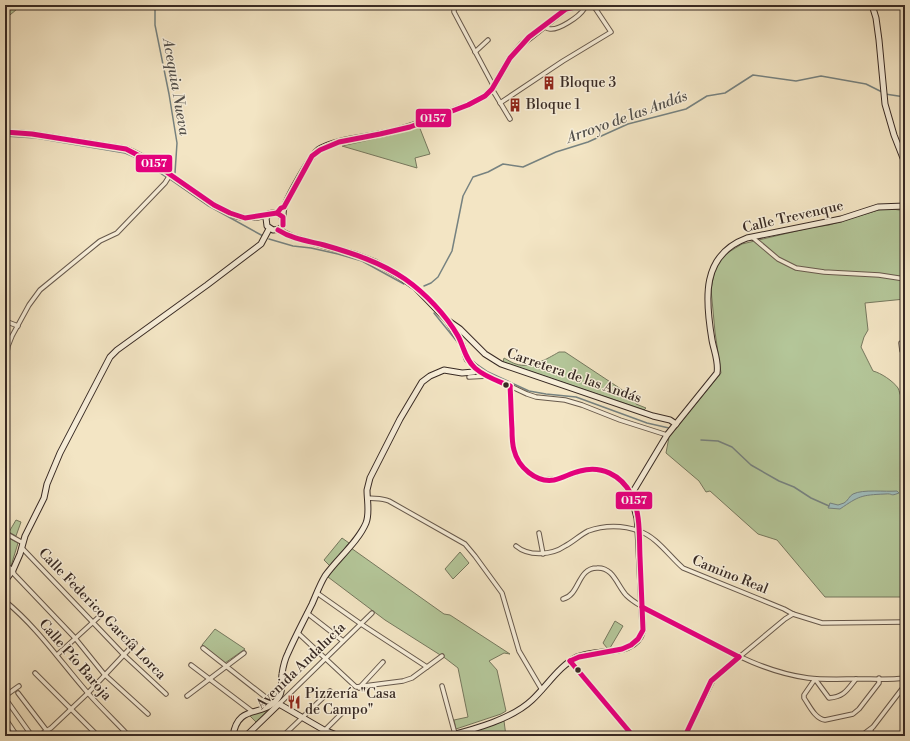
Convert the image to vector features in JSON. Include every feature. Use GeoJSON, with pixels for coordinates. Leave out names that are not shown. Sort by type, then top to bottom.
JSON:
{"type":"FeatureCollection","features":[{"type":"Feature","properties":{"kind":"street"},"geometry":{"type":"LineString","coordinates":[[460,5],[454,9],[454,12],[500,103],[510,118]]}},
{"type":"Feature","properties":{"kind":"street"},"geometry":{"type":"LineString","coordinates":[[500,103],[562,61],[611,32],[593,5]]}},
{"type":"Feature","properties":{"kind":"street"},"geometry":{"type":"LineString","coordinates":[[872,5],[876,18],[887,114],[905,163]]}},
{"type":"Feature","properties":{"kind":"street"},"geometry":{"type":"LineString","coordinates":[[288,234],[283,224],[282,217],[284,207],[312,156],[322,148],[337,143],[400,129],[468,105],[478,100],[493,88],[517,49],[543,26],[568,7],[582,6],[584,9],[582,13],[556,28],[550,29],[543,26]]}},
{"type":"Feature","properties":{"kind":"street"},"geometry":{"type":"LineString","coordinates":[[475,52],[488,40]]}},
{"type":"Feature","properties":{"kind":"street"},"geometry":{"type":"LineString","coordinates":[[5,132],[32,134],[126,148],[135,152],[214,205],[234,215],[245,218],[259,217],[276,212],[284,207]]}},
{"type":"Feature","properties":{"kind":"street"},"geometry":{"type":"LineString","coordinates":[[5,365],[8,346],[29,305],[40,290],[100,241],[116,233],[165,183],[170,175]]}},
{"type":"Feature","properties":{"kind":"street","name":"Calle Trevenque"},"geometry":{"type":"LineString","coordinates":[[631,495],[668,435],[717,373],[718,365],[710,320],[708,292],[711,273],[724,251],[739,241],[752,237],[842,219],[878,207],[905,206]]}},
{"type":"Feature","properties":{"kind":"street"},"geometry":{"type":"LineString","coordinates":[[276,212],[282,217]]}},
{"type":"Feature","properties":{"kind":"street"},"geometry":{"type":"LineString","coordinates":[[266,223],[266,218],[269,214]]}},
{"type":"Feature","properties":{"kind":"street"},"geometry":{"type":"LineString","coordinates":[[259,217],[270,229],[278,230],[283,224]]}},
{"type":"Feature","properties":{"kind":"street"},"geometry":{"type":"LineString","coordinates":[[5,581],[13,570],[29,527],[44,498],[47,484],[60,453],[110,357],[116,350],[207,285],[261,244],[270,229]]}},
{"type":"Feature","properties":{"kind":"street","name":"Carretera de las Andás"},"geometry":{"type":"LineString","coordinates":[[278,230],[293,238],[354,254],[375,262],[396,274],[416,288],[447,320],[460,329],[485,354],[508,367],[670,420],[676,424]]}},
{"type":"Feature","properties":{"kind":"street"},"geometry":{"type":"LineString","coordinates":[[752,237],[778,259],[796,268],[824,272],[879,275],[905,279]]}},
{"type":"Feature","properties":{"kind":"street"},"geometry":{"type":"LineString","coordinates":[[447,320],[462,342]]}},
{"type":"Feature","properties":{"kind":"street"},"geometry":{"type":"LineString","coordinates":[[5,321],[18,326]]}},
{"type":"Feature","properties":{"kind":"street"},"geometry":{"type":"LineString","coordinates":[[460,329],[464,354],[477,371],[536,397],[565,400],[582,404],[620,420],[668,435]]}},
{"type":"Feature","properties":{"kind":"street"},"geometry":{"type":"LineString","coordinates":[[462,342],[468,337]]}},
{"type":"Feature","properties":{"kind":"street"},"geometry":{"type":"LineString","coordinates":[[905,343],[902,343],[902,351],[905,351]]}},
{"type":"Feature","properties":{"kind":"street"},"geometry":{"type":"LineString","coordinates":[[468,375],[472,365]]}},
{"type":"Feature","properties":{"kind":"street"},"geometry":{"type":"LineString","coordinates":[[233,736],[238,721],[244,715],[264,709],[272,703],[281,692],[283,668],[288,654],[324,578],[332,566],[361,532],[366,522],[368,514],[367,488],[370,478],[400,419],[422,382],[430,376],[444,370],[468,375],[489,376]]}},
{"type":"Feature","properties":{"kind":"street"},"geometry":{"type":"LineString","coordinates":[[468,375],[477,371]]}},
{"type":"Feature","properties":{"kind":"street"},"geometry":{"type":"LineString","coordinates":[[448,736],[494,722],[514,713],[531,701],[570,661],[582,655],[626,648],[637,641],[643,630],[637,518],[631,495],[624,483],[617,477],[602,470],[587,469],[563,478],[545,480],[531,474],[524,468],[515,455],[513,447],[510,386]]}},
{"type":"Feature","properties":{"kind":"street"},"geometry":{"type":"LineString","coordinates":[[368,498],[382,498],[389,501],[465,544],[494,580],[502,593],[519,651],[542,690]]}},
{"type":"Feature","properties":{"kind":"street","name":"Camino Real"},"geometry":{"type":"LineString","coordinates":[[516,546],[525,551],[543,554],[565,547],[587,532],[597,528],[616,526],[638,530],[648,534],[658,542],[673,560],[683,568],[793,614],[822,623],[905,622]]}},
{"type":"Feature","properties":{"kind":"street","name":"Calle Federico García Lorca"},"geometry":{"type":"LineString","coordinates":[[5,533],[23,546],[124,655],[166,694]]}},
{"type":"Feature","properties":{"kind":"street"},"geometry":{"type":"LineString","coordinates":[[540,533],[543,554]]}},
{"type":"Feature","properties":{"kind":"street"},"geometry":{"type":"LineString","coordinates":[[5,565],[13,570],[14,574],[75,638],[106,675],[148,714]]}},
{"type":"Feature","properties":{"kind":"street"},"geometry":{"type":"LineString","coordinates":[[563,599],[567,598],[573,593],[580,579],[591,569],[596,568],[609,571],[625,594],[642,607],[739,657],[765,668],[815,679],[903,678],[905,685],[868,736]]}},
{"type":"Feature","properties":{"kind":"street"},"geometry":{"type":"LineString","coordinates":[[317,593],[360,624],[427,667]]}},
{"type":"Feature","properties":{"kind":"street","name":"Calle Pío Baroja"},"geometry":{"type":"LineString","coordinates":[[5,601],[32,626],[88,693],[128,734]]}},
{"type":"Feature","properties":{"kind":"street"},"geometry":{"type":"LineString","coordinates":[[784,609],[785,619]]}},
{"type":"Feature","properties":{"kind":"street"},"geometry":{"type":"LineString","coordinates":[[308,613],[343,641]]}},
{"type":"Feature","properties":{"kind":"street","name":"Avenida Andalucía"},"geometry":{"type":"LineString","coordinates":[[246,736],[372,613]]}},
{"type":"Feature","properties":{"kind":"street"},"geometry":{"type":"LineString","coordinates":[[57,655],[102,614]]}},
{"type":"Feature","properties":{"kind":"street"},"geometry":{"type":"LineString","coordinates":[[686,736],[711,681],[793,614]]}},
{"type":"Feature","properties":{"kind":"street"},"geometry":{"type":"LineString","coordinates":[[298,633],[356,687],[359,688],[403,681],[412,678],[442,656]]}},
{"type":"Feature","properties":{"kind":"street"},"geometry":{"type":"LineString","coordinates":[[38,736],[47,731],[72,709],[135,643]]}},
{"type":"Feature","properties":{"kind":"street"},"geometry":{"type":"LineString","coordinates":[[202,648],[272,703]]}},
{"type":"Feature","properties":{"kind":"street"},"geometry":{"type":"LineString","coordinates":[[187,696],[244,653]]}},
{"type":"Feature","properties":{"kind":"street"},"geometry":{"type":"LineString","coordinates":[[570,661],[632,736]]}},
{"type":"Feature","properties":{"kind":"street"},"geometry":{"type":"LineString","coordinates":[[359,688],[383,662]]}},
{"type":"Feature","properties":{"kind":"street"},"geometry":{"type":"LineString","coordinates":[[191,665],[253,712]]}},
{"type":"Feature","properties":{"kind":"street"},"geometry":{"type":"LineString","coordinates":[[35,673],[98,736]]}},
{"type":"Feature","properties":{"kind":"street"},"geometry":{"type":"LineString","coordinates":[[815,679],[804,695],[804,698],[817,716],[821,720],[825,720],[849,716],[856,712],[879,683],[879,678]]}},
{"type":"Feature","properties":{"kind":"street"},"geometry":{"type":"LineString","coordinates":[[815,679],[828,698],[836,698],[843,695],[856,679]]}},
{"type":"Feature","properties":{"kind":"street"},"geometry":{"type":"LineString","coordinates":[[18,686],[5,697],[32,736]]}},
{"type":"Feature","properties":{"kind":"street"},"geometry":{"type":"LineString","coordinates":[[442,686],[455,734]]}},
{"type":"Feature","properties":{"kind":"street"},"geometry":{"type":"LineString","coordinates":[[283,736],[330,691]]}},
{"type":"Feature","properties":{"kind":"street"},"geometry":{"type":"LineString","coordinates":[[18,693],[47,731]]}},
{"type":"Feature","properties":{"kind":"street"},"geometry":{"type":"LineString","coordinates":[[279,704],[324,730],[339,736]]}},
{"type":"Feature","properties":{"kind":"street"},"geometry":{"type":"LineString","coordinates":[[319,736],[346,709]]}},
{"type":"Feature","properties":{"kind":"street"},"geometry":{"type":"LineString","coordinates":[[5,718],[17,736]]}},
{"type":"Feature","properties":{"kind":"street"},"geometry":{"type":"LineString","coordinates":[[861,736],[872,729]]}},
{"type":"Feature","properties":{"kind":"street"},"geometry":{"type":"LineString","coordinates":[[872,729],[873,736]]}},
{"type":"Feature","properties":{"kind":"green space"},"geometry":{"type":"Polygon","coordinates":[[[5,5],[22,5],[5,19],[5,5]]]}},
{"type":"Feature","properties":{"kind":"green space"},"geometry":{"type":"Polygon","coordinates":[[[419,126],[430,154],[415,158],[417,168],[342,146],[391,135],[419,126]]]}},
{"type":"Feature","properties":{"kind":"green space"},"geometry":{"type":"Polygon","coordinates":[[[885,208],[899,210],[905,209],[905,299],[865,303],[868,330],[861,347],[873,371],[883,375],[893,383],[898,388],[902,397],[904,393],[905,394],[905,597],[825,597],[777,540],[758,534],[710,491],[706,492],[699,481],[666,453],[669,437],[721,373],[711,289],[715,269],[724,255],[742,244],[809,228],[829,225],[885,208]]]}},
{"type":"Feature","properties":{"kind":"green space"},"geometry":{"type":"Polygon","coordinates":[[[559,352],[565,352],[636,399],[636,404],[646,408],[644,410],[503,362],[504,358],[521,365],[533,364],[559,352]]]}},
{"type":"Feature","properties":{"kind":"green space"},"geometry":{"type":"Polygon","coordinates":[[[16,520],[21,522],[16,536],[9,532],[16,520]]]}},
{"type":"Feature","properties":{"kind":"green space"},"geometry":{"type":"Polygon","coordinates":[[[5,536],[18,543],[11,566],[5,563],[5,536]]]}},
{"type":"Feature","properties":{"kind":"green space"},"geometry":{"type":"Polygon","coordinates":[[[342,538],[349,543],[330,566],[324,560],[342,538]]]}},
{"type":"Feature","properties":{"kind":"green space"},"geometry":{"type":"Polygon","coordinates":[[[351,548],[444,614],[450,615],[510,654],[504,653],[489,661],[497,670],[506,711],[456,729],[454,720],[468,717],[458,668],[445,658],[385,620],[328,577],[338,562],[351,548]]]}},
{"type":"Feature","properties":{"kind":"green space"},"geometry":{"type":"Polygon","coordinates":[[[460,552],[469,563],[453,579],[445,569],[460,552]]]}},
{"type":"Feature","properties":{"kind":"green space"},"geometry":{"type":"Polygon","coordinates":[[[615,621],[623,626],[610,648],[607,648],[603,643],[615,621]]]}},
{"type":"Feature","properties":{"kind":"green space"},"geometry":{"type":"Polygon","coordinates":[[[215,629],[245,649],[225,663],[202,645],[215,629]]]}},
{"type":"Feature","properties":{"kind":"green space"},"geometry":{"type":"Polygon","coordinates":[[[279,704],[258,724],[247,713],[279,704]]]}},
{"type":"Feature","properties":{"kind":"green space"},"geometry":{"type":"Polygon","coordinates":[[[504,721],[506,736],[471,736],[471,734],[475,733],[475,731],[504,721]]]}},
{"type":"Feature","properties":{"kind":"water"},"geometry":{"type":"Polygon","coordinates":[[[897,491],[899,493],[894,495],[877,494],[861,497],[840,509],[828,508],[830,503],[838,505],[844,503],[857,492],[897,491]]]}},
{"type":"Feature","properties":{"kind":"waterway","name":"Acequia Nueva"},"geometry":{"type":"LineString","coordinates":[[155,5],[155,25],[177,143],[175,173]]}},
{"type":"Feature","properties":{"kind":"waterway","name":"Arroyo de las Andás"},"geometry":{"type":"LineString","coordinates":[[424,286],[431,283],[438,277],[452,251],[463,196],[473,177],[488,172],[503,164],[523,167],[556,152],[588,142],[628,124],[686,109],[707,96],[725,93],[753,75],[796,81],[821,76],[866,84],[882,92]]}},
{"type":"Feature","properties":{"kind":"waterway","name":"Arroyo de las Andás"},"geometry":{"type":"LineString","coordinates":[[885,94],[905,97]]}},
{"type":"Feature","properties":{"kind":"waterway","name":"Arroyo de las Andás"},"geometry":{"type":"LineString","coordinates":[[5,136],[36,138],[125,153],[139,159],[166,177]]}},
{"type":"Feature","properties":{"kind":"waterway","name":"Arroyo de las Andás"},"geometry":{"type":"LineString","coordinates":[[171,180],[207,205],[263,236]]}},
{"type":"Feature","properties":{"kind":"waterway","name":"Arroyo de las Andás"},"geometry":{"type":"LineString","coordinates":[[269,239],[293,246],[311,248],[362,261],[404,284]]}},
{"type":"Feature","properties":{"kind":"waterway"},"geometry":{"type":"LineString","coordinates":[[434,313],[459,344]]}},
{"type":"Feature","properties":{"kind":"waterway"},"geometry":{"type":"LineString","coordinates":[[468,356],[488,372],[529,391],[576,397],[647,423],[669,428]]}},
{"type":"Feature","properties":{"kind":"waterway"},"geometry":{"type":"LineString","coordinates":[[701,440],[718,441],[732,447],[751,465],[779,481],[794,487],[811,498],[829,506]]}},
{"type":"Feature","properties":{"kind":"transit line","name":"0157"},"geometry":{"type":"LineString","coordinates":[[277,213],[284,207],[312,156],[320,150],[339,142],[410,127],[468,105],[485,96],[492,89],[510,58],[529,37],[566,9],[585,5]]}},
{"type":"Feature","properties":{"kind":"transit line","name":"0157"},"geometry":{"type":"LineString","coordinates":[[5,132],[32,134],[126,149],[155,164],[214,205],[230,213],[245,218],[277,213],[283,217],[283,225]]}},
{"type":"Feature","properties":{"kind":"transit line","name":"0157"},"geometry":{"type":"LineString","coordinates":[[278,230],[294,238],[324,245],[366,259],[405,279],[441,312],[458,336],[469,361],[475,368],[487,376],[510,386]]}},
{"type":"Feature","properties":{"kind":"transit line","name":"0157"},"geometry":{"type":"LineString","coordinates":[[510,386],[513,445],[516,456],[524,468],[534,476],[547,480],[554,480],[588,469],[595,469],[610,473],[627,487],[634,501],[638,517],[643,630],[638,639],[631,645],[622,649],[579,657],[570,661]]}},
{"type":"Feature","properties":{"kind":"transit line","name":"0157"},"geometry":{"type":"LineString","coordinates":[[642,607],[739,657]]}},
{"type":"Feature","properties":{"kind":"transit line","name":"0157"},"geometry":{"type":"LineString","coordinates":[[685,736],[711,681],[739,657]]}},
{"type":"Feature","properties":{"kind":"transit line","name":"0157"},"geometry":{"type":"LineString","coordinates":[[570,661],[633,736]]}},
{"type":"Feature","properties":{"kind":"place","name":"Bloque 3"},"geometry":{"type":"Point","coordinates":[549,83]}},
{"type":"Feature","properties":{"kind":"place","name":"Bloque 1"},"geometry":{"type":"Point","coordinates":[515,105]}},
{"type":"Feature","properties":{"kind":"place","name":"Pizzería \"Casa de Campo\""},"geometry":{"type":"Point","coordinates":[294,702]}}]}
